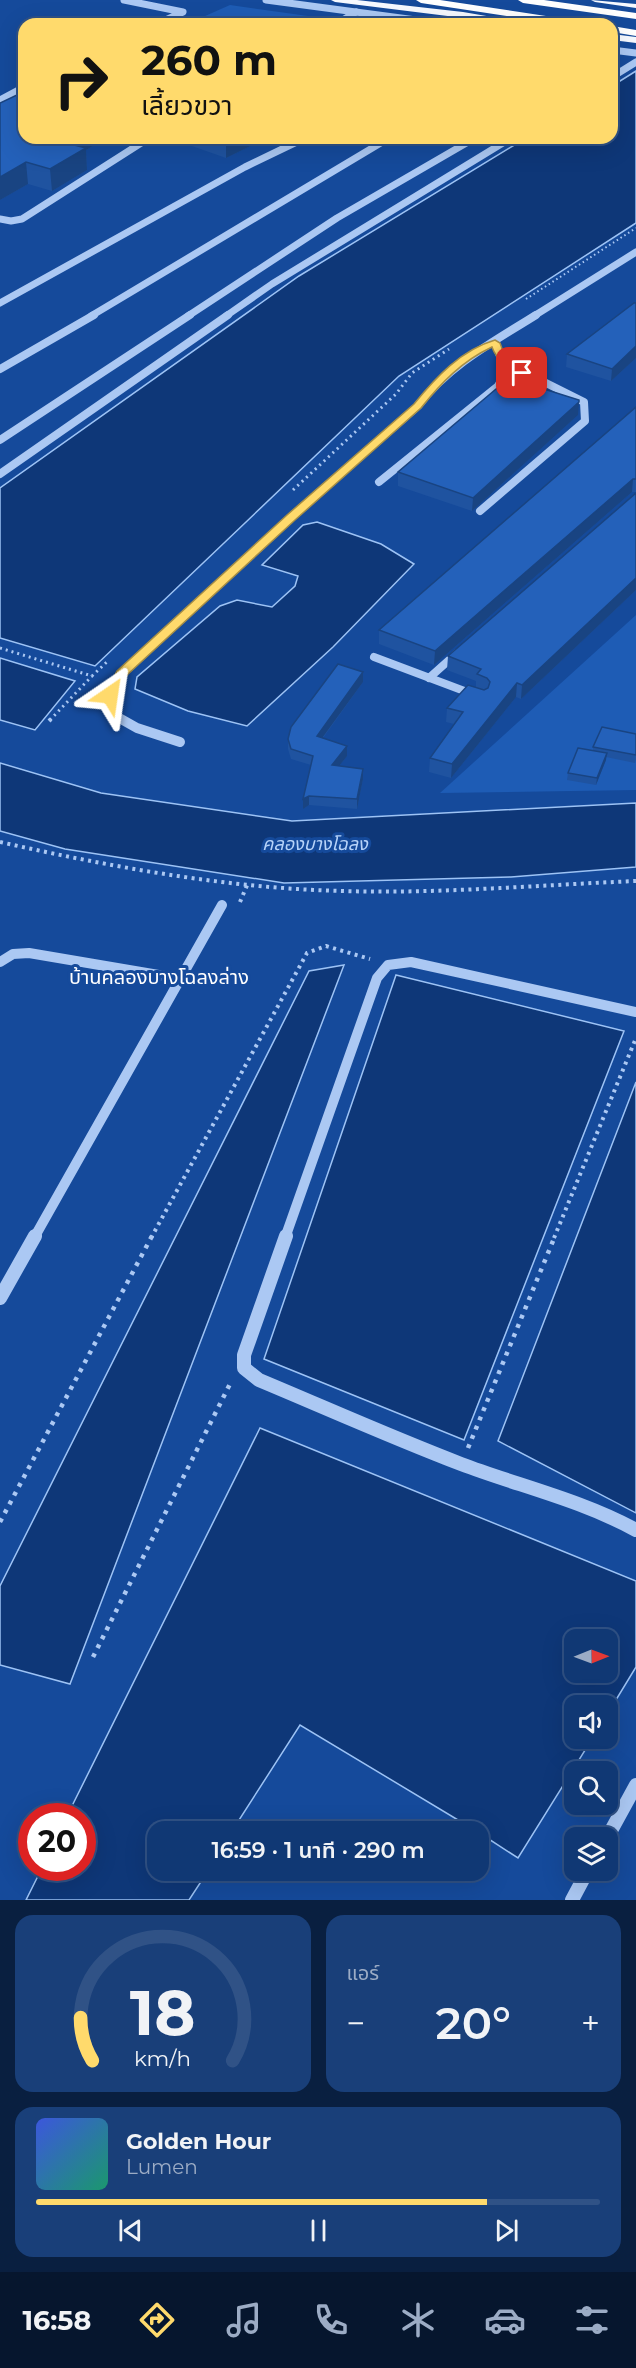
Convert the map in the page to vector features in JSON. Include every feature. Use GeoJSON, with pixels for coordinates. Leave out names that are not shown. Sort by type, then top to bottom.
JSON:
{"type":"FeatureCollection","features":[{"type":"Feature","properties":{"kind":"highway"},"geometry":{"type":"LineString","coordinates":[[421,0],[540,18]]}},
{"type":"Feature","properties":{"kind":"highway"},"geometry":{"type":"LineString","coordinates":[[523,0],[636,16]]}},
{"type":"Feature","properties":{"kind":"highway"},"geometry":{"type":"LineString","coordinates":[[618,30],[636,33]]}},
{"type":"Feature","properties":{"kind":"main road"},"geometry":{"type":"LineString","coordinates":[[335,0],[463,14]]}},
{"type":"Feature","properties":{"kind":"main road"},"geometry":{"type":"LineString","coordinates":[[375,0],[489,18]]}},
{"type":"Feature","properties":{"kind":"main road"},"geometry":{"type":"LineString","coordinates":[[595,0],[636,6]]}},
{"type":"Feature","properties":{"kind":"main road"},"geometry":{"type":"LineString","coordinates":[[618,37],[636,40]]}},
{"type":"Feature","properties":{"kind":"street"},"geometry":{"type":"LineString","coordinates":[[124,0],[183,12],[170,18]]}},
{"type":"Feature","properties":{"kind":"street"},"geometry":{"type":"LineString","coordinates":[[266,0],[401,18]]}},
{"type":"Feature","properties":{"kind":"street"},"geometry":{"type":"LineString","coordinates":[[346,18],[356,12]]}},
{"type":"Feature","properties":{"kind":"street"},"geometry":{"type":"LineString","coordinates":[[618,51],[636,53]]}},
{"type":"Feature","properties":{"kind":"street"},"geometry":{"type":"LineString","coordinates":[[618,73],[636,62]]}},
{"type":"Feature","properties":{"kind":"street"},"geometry":{"type":"LineString","coordinates":[[0,100],[18,90]]}},
{"type":"Feature","properties":{"kind":"street"},"geometry":{"type":"LineString","coordinates":[[0,219],[11,221],[22,219],[140,144]]}},
{"type":"Feature","properties":{"kind":"street"},"geometry":{"type":"LineString","coordinates":[[0,303],[244,167],[292,144]]}},
{"type":"Feature","properties":{"kind":"street"},"geometry":{"type":"LineString","coordinates":[[0,369],[205,250],[379,144]]}},
{"type":"Feature","properties":{"kind":"street"},"geometry":{"type":"LineString","coordinates":[[0,440],[337,218],[465,144]]}},
{"type":"Feature","properties":{"kind":"street"},"geometry":{"type":"LineString","coordinates":[[0,474],[272,284],[501,144]]}},
{"type":"Feature","properties":{"kind":"street"},"geometry":{"type":"LineString","coordinates":[[180,742],[126,724],[115,714],[109,705],[110,695],[122,673],[291,518],[418,406],[434,385],[459,363],[475,351],[495,343],[636,252]]}},
{"type":"Feature","properties":{"kind":"street"},"geometry":{"type":"LineString","coordinates":[[480,511],[585,421],[584,402],[510,365],[500,356],[495,343]]}},
{"type":"Feature","properties":{"kind":"street"},"geometry":{"type":"LineString","coordinates":[[380,482],[498,386],[510,365]]}},
{"type":"Feature","properties":{"kind":"street"},"geometry":{"type":"LineString","coordinates":[[429,678],[465,646]]}},
{"type":"Feature","properties":{"kind":"street"},"geometry":{"type":"LineString","coordinates":[[374,657],[483,698]]}},
{"type":"Feature","properties":{"kind":"street"},"geometry":{"type":"LineString","coordinates":[[0,1298],[222,905]]}},
{"type":"Feature","properties":{"kind":"street"},"geometry":{"type":"LineString","coordinates":[[0,962],[6,956],[17,952],[29,953],[182,979]]}},
{"type":"Feature","properties":{"kind":"street"},"geometry":{"type":"LineString","coordinates":[[636,1012],[411,962],[388,965],[377,978],[244,1355],[244,1368],[259,1380],[462,1464],[570,1501],[616,1519],[636,1530]]}},
{"type":"Feature","properties":{"kind":"street"},"geometry":{"type":"LineString","coordinates":[[613,1827],[636,1785]]}},
{"type":"Feature","properties":{"kind":"street"},"geometry":{"type":"LineString","coordinates":[[572,1900],[582,1881]]}},
{"type":"Feature","properties":{"kind":"path"},"geometry":{"type":"LineString","coordinates":[[519,304],[636,228]]}},
{"type":"Feature","properties":{"kind":"path"},"geometry":{"type":"LineString","coordinates":[[292,491],[396,394],[412,373],[451,348]]}},
{"type":"Feature","properties":{"kind":"path"},"geometry":{"type":"LineString","coordinates":[[0,648],[92,676]]}},
{"type":"Feature","properties":{"kind":"path"},"geometry":{"type":"LineString","coordinates":[[49,721],[109,660]]}},
{"type":"Feature","properties":{"kind":"path"},"geometry":{"type":"LineString","coordinates":[[0,842],[87,862],[195,878],[301,888],[399,891],[636,881]]}},
{"type":"Feature","properties":{"kind":"path"},"geometry":{"type":"LineString","coordinates":[[0,1522],[205,1136],[307,953],[326,946],[388,965]]}},
{"type":"Feature","properties":{"kind":"path"},"geometry":{"type":"LineString","coordinates":[[462,1464],[636,1038]]}},
{"type":"Feature","properties":{"kind":"path"},"geometry":{"type":"LineString","coordinates":[[93,1657],[244,1355]]}},
{"type":"Feature","properties":{"kind":"shaded area"},"geometry":{"type":"Polygon","coordinates":[[[230,5],[308,16],[305,18],[201,18],[230,5]]]}},
{"type":"Feature","properties":{"kind":"shaded area"},"geometry":{"type":"Polygon","coordinates":[[[636,615],[636,790],[440,793],[636,615]]]}},
{"type":"Feature","properties":{"kind":"water"},"geometry":{"type":"Polygon","coordinates":[[[636,71],[636,223],[399,376],[95,666],[0,638],[0,488],[299,276],[516,144],[618,144],[618,82],[636,71]]]}},
{"type":"Feature","properties":{"kind":"water"},"geometry":{"type":"Polygon","coordinates":[[[317,522],[381,544],[414,564],[333,647],[247,726],[188,711],[135,689],[137,677],[220,606],[237,600],[272,607],[295,586],[298,576],[262,565],[303,525],[317,522]]]}},
{"type":"Feature","properties":{"kind":"water"},"geometry":{"type":"Polygon","coordinates":[[[0,658],[75,681],[35,730],[0,720],[0,658]]]}},
{"type":"Feature","properties":{"kind":"water","name":"คลองบางโฉลง"},"geometry":{"type":"Polygon","coordinates":[[[0,763],[101,793],[292,821],[636,803],[636,867],[511,877],[284,883],[65,849],[0,831],[0,763]]]}},
{"type":"Feature","properties":{"kind":"water"},"geometry":{"type":"Polygon","coordinates":[[[344,965],[70,1684],[0,1665],[0,1586],[309,971],[344,965]]]}},
{"type":"Feature","properties":{"kind":"water"},"geometry":{"type":"Polygon","coordinates":[[[396,975],[624,1031],[464,1440],[264,1359],[396,975]]]}},
{"type":"Feature","properties":{"kind":"water"},"geometry":{"type":"Polygon","coordinates":[[[636,1082],[636,1513],[498,1441],[636,1082]]]}},
{"type":"Feature","properties":{"kind":"water"},"geometry":{"type":"Polygon","coordinates":[[[260,1428],[636,1581],[636,1667],[618,1697],[564,1695],[564,1749],[586,1749],[578,1761],[564,1761],[564,1784],[518,1858],[489,1839],[489,1821],[460,1821],[300,1725],[238,1821],[147,1821],[147,1881],[201,1881],[189,1900],[26,1900],[36,1881],[96,1881],[96,1803],[73,1803],[260,1428]]]}},
{"type":"Feature","properties":{"kind":"building"},"geometry":{"type":"Polygon","coordinates":[[[18,94],[18,144],[70,144],[86,148],[50,169],[26,162],[0,177],[0,103],[18,94]]]}},
{"type":"Feature","properties":{"kind":"building"},"geometry":{"type":"Polygon","coordinates":[[[636,303],[636,346],[612,369],[567,354],[636,303]]]}},
{"type":"Feature","properties":{"kind":"building"},"geometry":{"type":"Polygon","coordinates":[[[509,378],[579,400],[579,402],[473,498],[398,472],[509,378]]]}},
{"type":"Feature","properties":{"kind":"building"},"geometry":{"type":"Polygon","coordinates":[[[636,407],[636,479],[633,479],[435,651],[379,630],[636,407]]]}},
{"type":"Feature","properties":{"kind":"building"},"geometry":{"type":"Polygon","coordinates":[[[636,493],[636,578],[522,685],[517,683],[452,764],[430,758],[463,712],[447,708],[468,685],[484,690],[488,688],[490,682],[487,678],[477,674],[481,669],[448,656],[636,493]]]}},
{"type":"Feature","properties":{"kind":"building"},"geometry":{"type":"Polygon","coordinates":[[[338,664],[363,672],[317,736],[347,746],[332,765],[363,769],[357,799],[309,796],[303,799],[313,756],[291,749],[288,739],[291,727],[338,664]]]}},
{"type":"Feature","properties":{"kind":"building"},"geometry":{"type":"Polygon","coordinates":[[[602,727],[636,734],[636,755],[593,747],[602,727]]]}},
{"type":"Feature","properties":{"kind":"building"},"geometry":{"type":"Polygon","coordinates":[[[578,748],[607,753],[597,778],[568,773],[578,748]]]}},
{"type":"Feature","properties":{"kind":"district","name":"บ้านคลองบางโฉลงล่าง"},"geometry":{"type":"Point","coordinates":[159,977]}},
{"type":"Feature","properties":{"kind":"route"},"geometry":{"type":"LineString","coordinates":[[110,695],[115,682],[122,673],[291,518],[418,406],[434,385],[459,363],[475,351],[495,343],[500,356],[522,373]]}}]}
